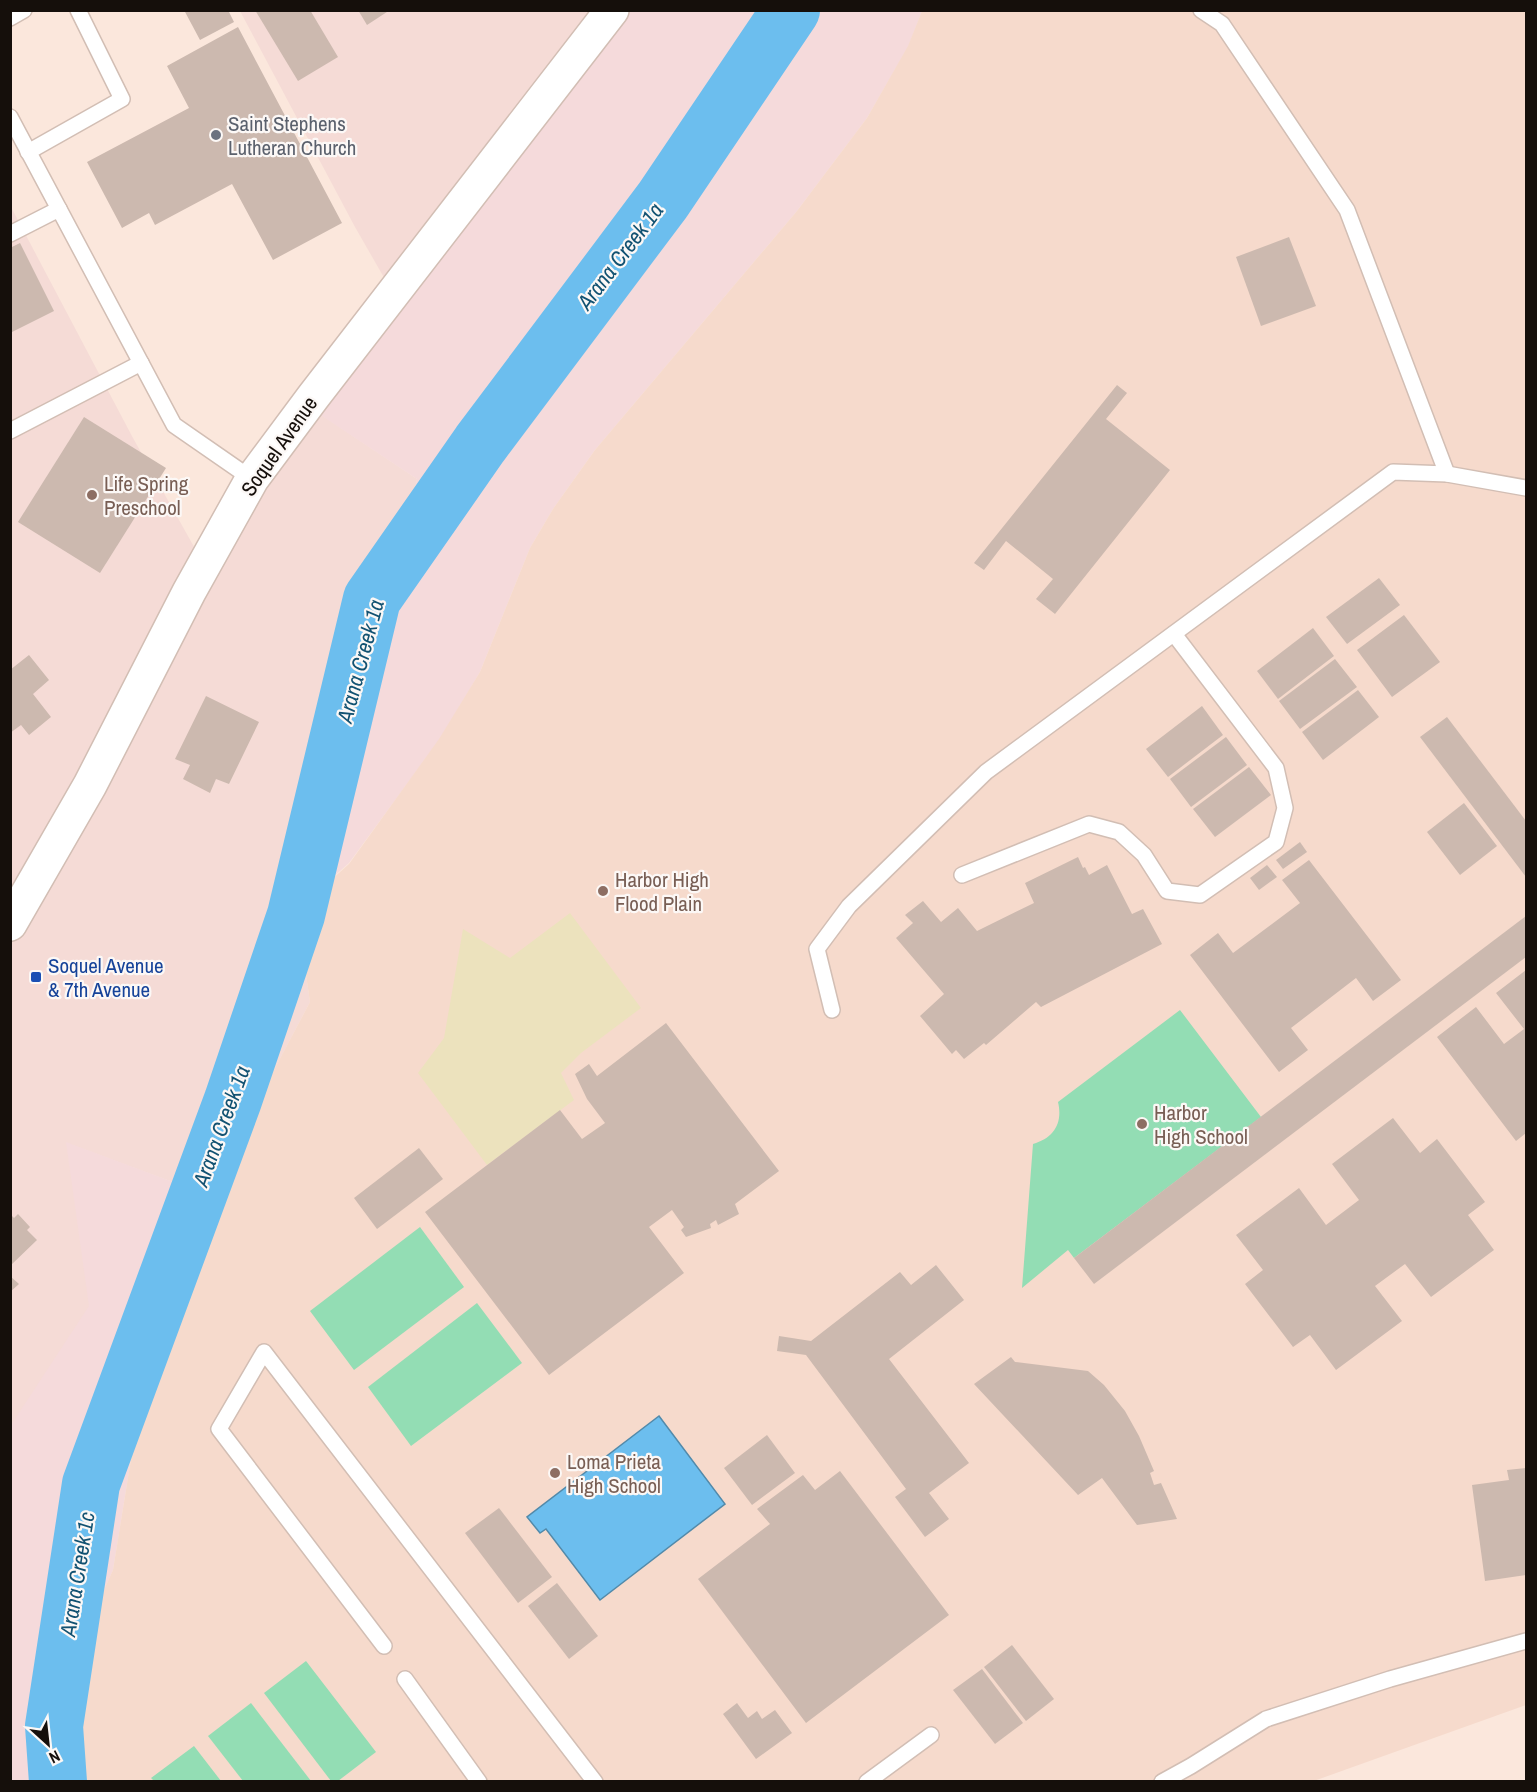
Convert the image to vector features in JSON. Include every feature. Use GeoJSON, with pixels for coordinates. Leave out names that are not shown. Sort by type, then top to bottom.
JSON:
{"type":"FeatureCollection","features":[{"type":"Feature","properties":{"kind":"main road","name":"Soquel Avenue"},"geometry":{"type":"LineString","coordinates":[[10,924],[90,785],[189,592],[252,479],[612,10]]}},
{"type":"Feature","properties":{"kind":"lane"},"geometry":{"type":"LineString","coordinates":[[10,18],[24,10]]}},
{"type":"Feature","properties":{"kind":"lane"},"geometry":{"type":"LineString","coordinates":[[28,152],[122,99],[78,10]]}},
{"type":"Feature","properties":{"kind":"lane"},"geometry":{"type":"LineString","coordinates":[[1201,10],[1222,24],[1347,210],[1447,474]]}},
{"type":"Feature","properties":{"kind":"lane"},"geometry":{"type":"LineString","coordinates":[[12,121],[174,425],[252,479]]}},
{"type":"Feature","properties":{"kind":"lane"},"geometry":{"type":"LineString","coordinates":[[10,234],[59,209]]}},
{"type":"Feature","properties":{"kind":"lane"},"geometry":{"type":"LineString","coordinates":[[10,431],[141,363]]}},
{"type":"Feature","properties":{"kind":"lane"},"geometry":{"type":"LineString","coordinates":[[832,1010],[817,949],[849,906],[986,772],[1393,472],[1447,474],[1527,488]]}},
{"type":"Feature","properties":{"kind":"lane"},"geometry":{"type":"LineString","coordinates":[[962,875],[1089,824],[1119,832],[1144,855],[1167,891],[1200,895],[1276,842],[1285,808],[1276,768],[1174,634]]}},
{"type":"Feature","properties":{"kind":"lane"},"geometry":{"type":"LineString","coordinates":[[384,1646],[219,1429],[264,1352],[595,1782]]}},
{"type":"Feature","properties":{"kind":"lane"},"geometry":{"type":"LineString","coordinates":[[1162,1782],[1266,1719],[1390,1679],[1527,1641]]}},
{"type":"Feature","properties":{"kind":"lane"},"geometry":{"type":"LineString","coordinates":[[405,1679],[479,1782]]}},
{"type":"Feature","properties":{"kind":"lane"},"geometry":{"type":"LineString","coordinates":[[867,1782],[931,1735]]}},
{"type":"Feature","properties":{"kind":"shaded area"},"geometry":{"type":"Polygon","coordinates":[[[240,11],[604,11],[390,288],[240,11]]]}},
{"type":"Feature","properties":{"kind":"shaded area"},"geometry":{"type":"Polygon","coordinates":[[[604,11],[922,11],[908,47],[867,118],[797,211],[595,450],[553,509],[530,548],[480,672],[440,739],[349,863],[331,879],[417,479],[307,406],[604,11]]]}},
{"type":"Feature","properties":{"kind":"shaded area"},"geometry":{"type":"Polygon","coordinates":[[[922,11],[1526,11],[1526,1705],[1311,1782],[35,1782],[31,1750],[113,1570],[159,1287],[310,1002],[296,907],[311,898],[349,864],[439,739],[480,672],[530,548],[553,509],[595,450],[797,211],[867,118],[908,46],[922,11]]]}},
{"type":"Feature","properties":{"kind":"shaded area"},"geometry":{"type":"Polygon","coordinates":[[[11,207],[133,438],[202,561],[308,406],[417,479],[332,878],[311,898],[296,907],[310,1002],[208,1195],[67,1143],[90,1306],[11,1438],[11,207]]]}},
{"type":"Feature","properties":{"kind":"shaded area"},"geometry":{"type":"Polygon","coordinates":[[[66,1142],[208,1195],[159,1287],[113,1570],[31,1750],[35,1781],[11,1782],[11,1425],[89,1306],[66,1142]]]}},
{"type":"Feature","properties":{"kind":"green space"},"geometry":{"type":"Polygon","coordinates":[[[1180,1010],[1261,1117],[1074,1258],[1068,1250],[1022,1288],[1033,1144],[1046,1138],[1055,1129],[1059,1117],[1058,1102],[1180,1010]]]}},
{"type":"Feature","properties":{"kind":"green space"},"geometry":{"type":"Polygon","coordinates":[[[420,1227],[464,1287],[354,1370],[310,1311],[420,1227]]]}},
{"type":"Feature","properties":{"kind":"green space"},"geometry":{"type":"Polygon","coordinates":[[[477,1303],[522,1363],[411,1446],[368,1387],[477,1303]]]}},
{"type":"Feature","properties":{"kind":"green space"},"geometry":{"type":"Polygon","coordinates":[[[306,1661],[376,1752],[338,1781],[331,1781],[264,1693],[306,1661]]]}},
{"type":"Feature","properties":{"kind":"green space"},"geometry":{"type":"Polygon","coordinates":[[[251,1703],[311,1781],[243,1781],[208,1736],[251,1703]]]}},
{"type":"Feature","properties":{"kind":"green space"},"geometry":{"type":"Polygon","coordinates":[[[194,1746],[221,1781],[154,1781],[151,1778],[194,1746]]]}},
{"type":"Feature","properties":{"kind":"sand"},"geometry":{"type":"Polygon","coordinates":[[[570,913],[641,1008],[581,1053],[561,1073],[574,1100],[487,1165],[418,1073],[444,1038],[463,929],[510,958],[570,913]]]}},
{"type":"Feature","properties":{"kind":"water"},"geometry":{"type":"Polygon","coordinates":[[[659,1416],[725,1504],[600,1600],[546,1529],[540,1533],[527,1517],[659,1416]]]}},
{"type":"Feature","properties":{"kind":"building"},"geometry":{"type":"Polygon","coordinates":[[[184,10],[228,10],[234,22],[200,40],[184,10]]]}},
{"type":"Feature","properties":{"kind":"building"},"geometry":{"type":"Polygon","coordinates":[[[255,10],[310,10],[338,57],[298,81],[255,10]]]}},
{"type":"Feature","properties":{"kind":"building"},"geometry":{"type":"Polygon","coordinates":[[[358,10],[390,10],[367,25],[358,10]]]}},
{"type":"Feature","properties":{"kind":"building","name":"Saint Stephens Lutheran Church"},"geometry":{"type":"Polygon","coordinates":[[[238,27],[342,223],[273,260],[232,184],[155,225],[149,213],[122,228],[87,162],[189,108],[167,66],[238,27]]]}},
{"type":"Feature","properties":{"kind":"building"},"geometry":{"type":"Polygon","coordinates":[[[1289,237],[1316,306],[1261,326],[1236,257],[1289,237]]]}},
{"type":"Feature","properties":{"kind":"building"},"geometry":{"type":"Polygon","coordinates":[[[20,243],[54,311],[10,333],[10,248],[20,243]]]}},
{"type":"Feature","properties":{"kind":"building"},"geometry":{"type":"Polygon","coordinates":[[[1117,385],[1127,393],[1106,419],[1170,470],[1055,614],[1036,599],[1053,579],[1006,541],[984,570],[974,563],[1117,385]]]}},
{"type":"Feature","properties":{"kind":"building","name":"Life Spring Preschool"},"geometry":{"type":"Polygon","coordinates":[[[84,417],[166,468],[100,573],[18,522],[84,417]]]}},
{"type":"Feature","properties":{"kind":"building"},"geometry":{"type":"Polygon","coordinates":[[[1379,578],[1400,605],[1347,644],[1326,617],[1379,578]]]}},
{"type":"Feature","properties":{"kind":"building"},"geometry":{"type":"Polygon","coordinates":[[[1404,615],[1440,662],[1392,697],[1357,650],[1404,615]]]}},
{"type":"Feature","properties":{"kind":"building"},"geometry":{"type":"Polygon","coordinates":[[[1313,628],[1334,656],[1278,699],[1257,671],[1313,628]]]}},
{"type":"Feature","properties":{"kind":"building"},"geometry":{"type":"Polygon","coordinates":[[[29,655],[49,680],[33,694],[51,717],[29,735],[21,725],[10,733],[10,670],[29,655]]]}},
{"type":"Feature","properties":{"kind":"building"},"geometry":{"type":"Polygon","coordinates":[[[1335,659],[1357,687],[1300,729],[1279,701],[1335,659]]]}},
{"type":"Feature","properties":{"kind":"building"},"geometry":{"type":"Polygon","coordinates":[[[1358,690],[1379,717],[1323,760],[1302,732],[1358,690]]]}},
{"type":"Feature","properties":{"kind":"building"},"geometry":{"type":"Polygon","coordinates":[[[206,696],[259,722],[229,784],[216,779],[210,793],[183,779],[190,765],[175,759],[206,696]]]}},
{"type":"Feature","properties":{"kind":"building"},"geometry":{"type":"Polygon","coordinates":[[[1202,706],[1223,735],[1168,777],[1146,749],[1202,706]]]}},
{"type":"Feature","properties":{"kind":"building"},"geometry":{"type":"Polygon","coordinates":[[[1447,717],[1526,821],[1526,877],[1420,737],[1447,717]]]}},
{"type":"Feature","properties":{"kind":"building"},"geometry":{"type":"Polygon","coordinates":[[[1226,737],[1247,765],[1191,807],[1170,779],[1226,737]]]}},
{"type":"Feature","properties":{"kind":"building"},"geometry":{"type":"Polygon","coordinates":[[[1249,767],[1271,795],[1215,837],[1193,809],[1249,767]]]}},
{"type":"Feature","properties":{"kind":"building"},"geometry":{"type":"Polygon","coordinates":[[[1464,803],[1497,846],[1460,875],[1427,832],[1464,803]]]}},
{"type":"Feature","properties":{"kind":"building"},"geometry":{"type":"Polygon","coordinates":[[[1300,842],[1307,852],[1283,869],[1276,860],[1300,842]]]}},
{"type":"Feature","properties":{"kind":"building"},"geometry":{"type":"Polygon","coordinates":[[[1078,857],[1089,875],[1107,865],[1132,914],[1143,909],[1162,944],[1041,1007],[1036,1002],[986,1045],[984,1043],[964,1059],[956,1050],[952,1054],[920,1016],[944,994],[896,938],[913,923],[905,915],[923,901],[941,922],[958,908],[977,931],[1034,903],[1025,883],[1078,857]]]}},
{"type":"Feature","properties":{"kind":"building"},"geometry":{"type":"Polygon","coordinates":[[[1309,860],[1401,980],[1373,1001],[1356,978],[1291,1028],[1308,1050],[1279,1072],[1190,955],[1218,933],[1233,953],[1300,903],[1282,880],[1309,860]]]}},
{"type":"Feature","properties":{"kind":"building"},"geometry":{"type":"Polygon","coordinates":[[[1267,865],[1277,877],[1259,890],[1250,878],[1267,865]]]}},
{"type":"Feature","properties":{"kind":"building"},"geometry":{"type":"Polygon","coordinates":[[[1526,916],[1526,957],[1094,1284],[1074,1258],[1526,916]]]}},
{"type":"Feature","properties":{"kind":"building"},"geometry":{"type":"Polygon","coordinates":[[[1526,970],[1526,1133],[1516,1141],[1437,1037],[1476,1007],[1504,1044],[1524,1029],[1496,993],[1526,970]]]}},
{"type":"Feature","properties":{"kind":"building"},"geometry":{"type":"Polygon","coordinates":[[[666,1023],[779,1171],[735,1204],[739,1214],[718,1225],[716,1220],[710,1224],[711,1228],[686,1237],[681,1230],[684,1227],[672,1210],[649,1227],[684,1273],[549,1375],[425,1212],[560,1110],[582,1139],[605,1123],[587,1099],[575,1074],[589,1064],[597,1076],[666,1023]]]}},
{"type":"Feature","properties":{"kind":"building"},"geometry":{"type":"Polygon","coordinates":[[[1393,1118],[1420,1153],[1437,1139],[1485,1202],[1468,1215],[1494,1250],[1431,1297],[1405,1264],[1375,1286],[1402,1321],[1336,1370],[1310,1335],[1293,1347],[1245,1284],[1263,1270],[1236,1235],[1299,1188],[1326,1225],[1359,1200],[1332,1164],[1393,1118]]]}},
{"type":"Feature","properties":{"kind":"building"},"geometry":{"type":"Polygon","coordinates":[[[419,1148],[443,1179],[377,1229],[354,1198],[419,1148]]]}},
{"type":"Feature","properties":{"kind":"building"},"geometry":{"type":"Polygon","coordinates":[[[10,1214],[14,1218],[18,1214],[30,1227],[27,1230],[37,1240],[10,1266],[10,1214]]]}},
{"type":"Feature","properties":{"kind":"building"},"geometry":{"type":"Polygon","coordinates":[[[936,1265],[964,1300],[889,1359],[969,1463],[929,1493],[949,1519],[925,1537],[895,1497],[906,1489],[806,1355],[777,1351],[779,1336],[811,1341],[900,1272],[911,1285],[936,1265]]]}},
{"type":"Feature","properties":{"kind":"building"},"geometry":{"type":"Polygon","coordinates":[[[10,1276],[19,1284],[10,1292],[10,1276]]]}},
{"type":"Feature","properties":{"kind":"building"},"geometry":{"type":"Polygon","coordinates":[[[1011,1357],[1015,1362],[1088,1371],[1104,1385],[1125,1411],[1139,1436],[1154,1471],[1150,1473],[1154,1485],[1161,1483],[1177,1519],[1137,1525],[1102,1478],[1078,1495],[974,1384],[1011,1357]]]}},
{"type":"Feature","properties":{"kind":"building"},"geometry":{"type":"Polygon","coordinates":[[[767,1435],[795,1473],[752,1505],[724,1468],[767,1435]]]}},
{"type":"Feature","properties":{"kind":"building"},"geometry":{"type":"Polygon","coordinates":[[[1526,1468],[1526,1575],[1485,1581],[1472,1485],[1509,1480],[1507,1470],[1526,1468]]]}},
{"type":"Feature","properties":{"kind":"building"},"geometry":{"type":"Polygon","coordinates":[[[840,1471],[949,1615],[806,1723],[698,1579],[770,1524],[757,1509],[803,1475],[815,1490],[840,1471]]]}},
{"type":"Feature","properties":{"kind":"building"},"geometry":{"type":"Polygon","coordinates":[[[499,1508],[552,1577],[518,1603],[465,1533],[499,1508]]]}},
{"type":"Feature","properties":{"kind":"building"},"geometry":{"type":"Polygon","coordinates":[[[557,1583],[598,1636],[569,1659],[528,1606],[557,1583]]]}},
{"type":"Feature","properties":{"kind":"building"},"geometry":{"type":"Polygon","coordinates":[[[1012,1645],[1054,1699],[1026,1721],[984,1667],[1012,1645]]]}},
{"type":"Feature","properties":{"kind":"building"},"geometry":{"type":"Polygon","coordinates":[[[982,1669],[1023,1723],[995,1744],[953,1690],[982,1669]]]}},
{"type":"Feature","properties":{"kind":"building"},"geometry":{"type":"Polygon","coordinates":[[[737,1703],[748,1718],[757,1711],[762,1719],[775,1710],[792,1733],[756,1759],[723,1714],[737,1703]]]}},
{"type":"Feature","properties":{"kind":"waterway","name":"Arana Creek 1a"},"geometry":{"type":"LineString","coordinates":[[58,1782],[54,1726],[91,1484],[233,1100],[296,915],[372,599],[480,444],[663,200],[791,10]]}},
{"type":"Feature","properties":{"kind":"place","name":"Saint Stephens Lutheran Church"},"geometry":{"type":"Point","coordinates":[216,135]}},
{"type":"Feature","properties":{"kind":"place","name":"Life Spring Preschool"},"geometry":{"type":"Point","coordinates":[92,495]}},
{"type":"Feature","properties":{"kind":"place","name":"Harbor High Flood Plain"},"geometry":{"type":"Point","coordinates":[603,891]}},
{"type":"Feature","properties":{"kind":"place","name":"Soquel Avenue & 7th Avenue"},"geometry":{"type":"Point","coordinates":[36,977]}},
{"type":"Feature","properties":{"kind":"place","name":"Harbor High School"},"geometry":{"type":"Point","coordinates":[1142,1124]}},
{"type":"Feature","properties":{"kind":"place","name":"Loma Prieta High School"},"geometry":{"type":"Point","coordinates":[555,1473]}},
{"type":"Feature","properties":{"kind":"water label","name":"Arana Creek 1c"},"geometry":{"type":"Point","coordinates":[77,1574]}}]}
